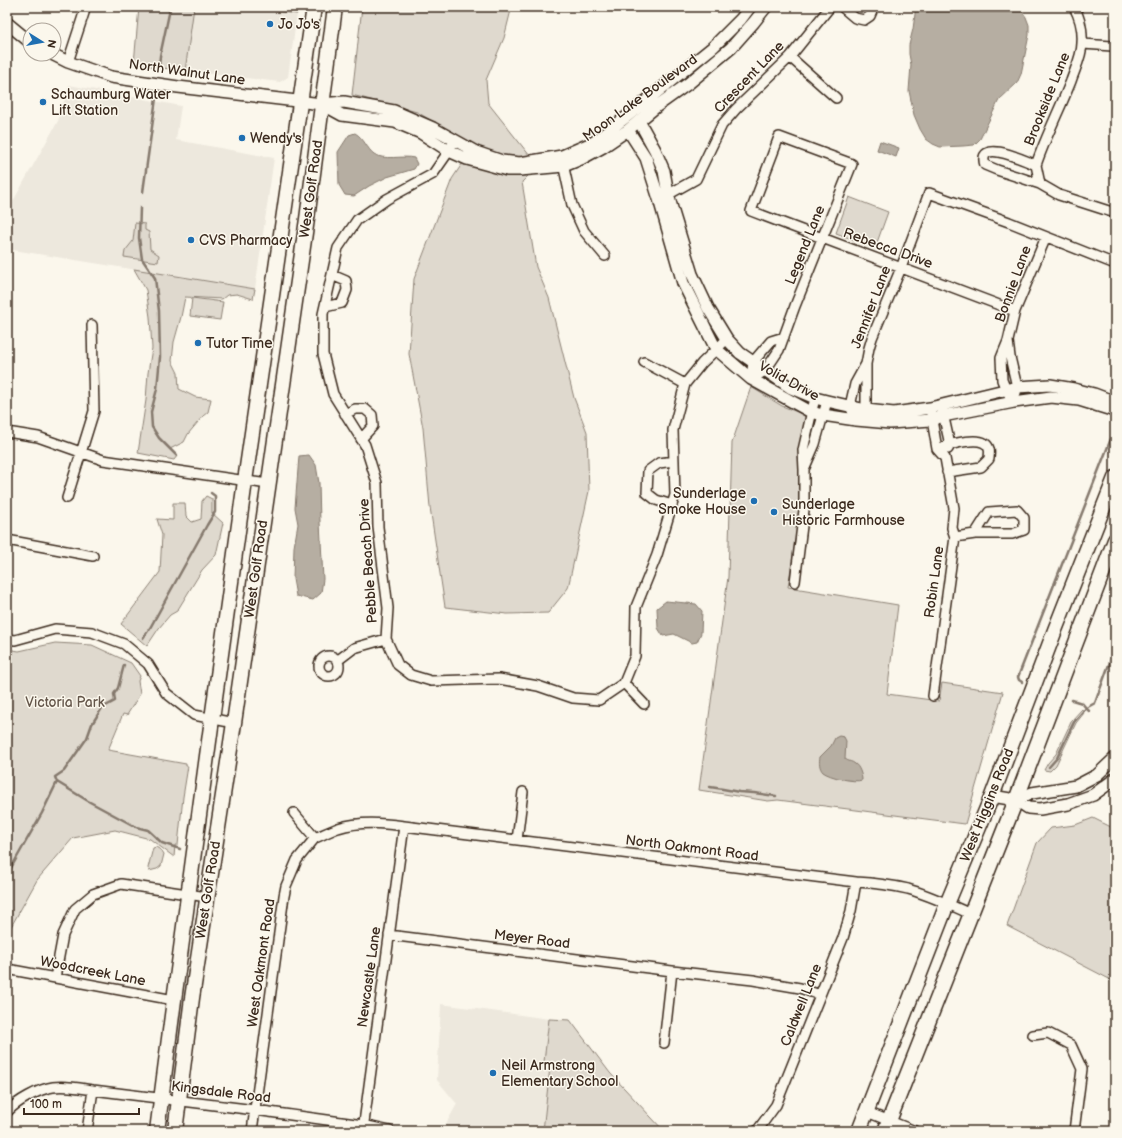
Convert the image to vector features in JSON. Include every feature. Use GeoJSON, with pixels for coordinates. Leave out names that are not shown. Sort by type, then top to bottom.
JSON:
{"type":"FeatureCollection","features":[{"type":"Feature","properties":{"kind":"main road","name":"West Golf Road"},"geometry":{"type":"LineString","coordinates":[[157,1131],[245,481],[314,7]]}},
{"type":"Feature","properties":{"kind":"main road","name":"West Golf Road"},"geometry":{"type":"LineString","coordinates":[[175,1131],[192,998],[234,723],[306,226],[335,7]]}},
{"type":"Feature","properties":{"kind":"main road","name":"West Higgins Road"},"geometry":{"type":"LineString","coordinates":[[859,1131],[947,904],[992,796],[1115,478]]}},
{"type":"Feature","properties":{"kind":"main road","name":"West Higgins Road"},"geometry":{"type":"LineString","coordinates":[[887,1126],[1016,800],[1115,540]]}},
{"type":"Feature","properties":{"kind":"street"},"geometry":{"type":"LineString","coordinates":[[68,62],[84,13],[84,7]]}},
{"type":"Feature","properties":{"kind":"street","name":"Moon Lake Boulevard"},"geometry":{"type":"LineString","coordinates":[[322,104],[342,115],[395,122],[421,132],[449,151],[467,159],[507,170],[520,170],[563,161],[594,142],[713,47],[741,19],[750,7]]}},
{"type":"Feature","properties":{"kind":"street","name":"Moon Lake Boulevard"},"geometry":{"type":"LineString","coordinates":[[322,104],[344,102],[394,111],[433,128],[476,152],[502,161],[520,163],[581,159],[603,147],[628,130],[657,106],[689,83],[731,48],[766,7]]}},
{"type":"Feature","properties":{"kind":"street","name":"Crescent Lane"},"geometry":{"type":"LineString","coordinates":[[664,197],[696,178],[722,125],[736,109],[790,57],[830,7]]}},
{"type":"Feature","properties":{"kind":"street"},"geometry":{"type":"LineString","coordinates":[[842,7],[856,18],[864,20],[870,16],[873,9],[872,7]]}},
{"type":"Feature","properties":{"kind":"street","name":"Brookside Lane"},"geometry":{"type":"LineString","coordinates":[[1036,164],[1079,59],[1082,44],[1082,28],[1078,14],[1074,7]]}},
{"type":"Feature","properties":{"kind":"street"},"geometry":{"type":"LineString","coordinates":[[7,23],[22,35]]}},
{"type":"Feature","properties":{"kind":"street","name":"Brookside Lane"},"geometry":{"type":"LineString","coordinates":[[1082,44],[1112,46]]}},
{"type":"Feature","properties":{"kind":"street"},"geometry":{"type":"LineString","coordinates":[[790,57],[836,98]]}},
{"type":"Feature","properties":{"kind":"street","name":"North Walnut Lane"},"geometry":{"type":"LineString","coordinates":[[62,59],[111,76],[178,87],[322,104]]}},
{"type":"Feature","properties":{"kind":"street","name":"Volid Drive"},"geometry":{"type":"LineString","coordinates":[[639,121],[655,150],[664,171],[664,197],[683,283],[716,348],[751,379],[811,412],[856,420],[890,423],[931,414],[1017,387],[1050,385],[1074,388],[1115,402]]}},
{"type":"Feature","properties":{"kind":"street","name":"Volid Drive"},"geometry":{"type":"LineString","coordinates":[[628,130],[646,158],[664,197],[692,274],[708,308],[727,339],[740,353],[790,388],[815,398],[866,410],[894,413],[931,414]]}},
{"type":"Feature","properties":{"kind":"street","name":"Legend Lane"},"geometry":{"type":"LineString","coordinates":[[751,211],[779,137],[852,164],[779,350],[765,371],[751,379]]}},
{"type":"Feature","properties":{"kind":"street","name":"Pebble Beach Drive"},"geometry":{"type":"LineString","coordinates":[[454,140],[449,151],[433,174],[387,198],[357,220],[338,248],[323,314],[323,354],[333,394],[365,445],[377,483],[378,527],[388,608],[386,639],[398,665],[411,675],[431,682],[499,679],[538,686],[573,698],[599,700],[624,683]]}},
{"type":"Feature","properties":{"kind":"street"},"geometry":{"type":"LineString","coordinates":[[1040,184],[1036,164],[1003,152],[994,151],[985,154],[985,165],[1040,184],[1059,196],[1115,213]]}},
{"type":"Feature","properties":{"kind":"street"},"geometry":{"type":"LineString","coordinates":[[563,161],[572,205],[584,231],[606,256]]}},
{"type":"Feature","properties":{"kind":"street","name":"Jennifer Lane"},"geometry":{"type":"LineString","coordinates":[[866,410],[866,364],[872,338],[930,193],[1046,237]]}},
{"type":"Feature","properties":{"kind":"street","name":"Rebecca Drive"},"geometry":{"type":"LineString","coordinates":[[751,211],[1015,312]]}},
{"type":"Feature","properties":{"kind":"street"},"geometry":{"type":"LineString","coordinates":[[1046,237],[1115,264]]}},
{"type":"Feature","properties":{"kind":"street","name":"Bonnie Lane"},"geometry":{"type":"LineString","coordinates":[[1014,402],[1006,390],[1002,380],[1001,358],[1008,341],[1015,312],[1046,237]]}},
{"type":"Feature","properties":{"kind":"street"},"geometry":{"type":"LineString","coordinates":[[325,307],[342,303],[347,290],[346,281],[332,274]]}},
{"type":"Feature","properties":{"kind":"street"},"geometry":{"type":"LineString","coordinates":[[67,498],[94,411],[92,325]]}},
{"type":"Feature","properties":{"kind":"street"},"geometry":{"type":"LineString","coordinates":[[751,379],[753,362],[771,341],[784,337]]}},
{"type":"Feature","properties":{"kind":"street"},"geometry":{"type":"LineString","coordinates":[[644,704],[624,683],[635,656],[636,607],[656,555],[675,495],[673,430],[686,384],[702,363],[727,339]]}},
{"type":"Feature","properties":{"kind":"street","name":"Bonnie Lane"},"geometry":{"type":"LineString","coordinates":[[1008,341],[1017,387],[1014,402]]}},
{"type":"Feature","properties":{"kind":"street"},"geometry":{"type":"LineString","coordinates":[[644,362],[686,384]]}},
{"type":"Feature","properties":{"kind":"street","name":"Jennifer Lane"},"geometry":{"type":"LineString","coordinates":[[850,406],[855,384],[866,364]]}},
{"type":"Feature","properties":{"kind":"street","name":"Volid Drive"},"geometry":{"type":"LineString","coordinates":[[942,410],[1051,397],[1079,400],[1115,411]]}},
{"type":"Feature","properties":{"kind":"street"},"geometry":{"type":"LineString","coordinates":[[795,582],[804,510],[803,450],[815,398]]}},
{"type":"Feature","properties":{"kind":"street"},"geometry":{"type":"LineString","coordinates":[[804,470],[815,444],[826,401]]}},
{"type":"Feature","properties":{"kind":"street"},"geometry":{"type":"LineString","coordinates":[[850,406],[856,420],[866,410]]}},
{"type":"Feature","properties":{"kind":"street"},"geometry":{"type":"LineString","coordinates":[[345,414],[355,409],[365,409],[372,415],[373,426],[361,439]]}},
{"type":"Feature","properties":{"kind":"street"},"geometry":{"type":"LineString","coordinates":[[942,410],[950,445]]}},
{"type":"Feature","properties":{"kind":"street"},"geometry":{"type":"LineString","coordinates":[[931,414],[937,449],[945,458]]}},
{"type":"Feature","properties":{"kind":"street"},"geometry":{"type":"LineString","coordinates":[[7,432],[38,437],[104,460],[268,484]]}},
{"type":"Feature","properties":{"kind":"street"},"geometry":{"type":"LineString","coordinates":[[937,449],[978,440],[986,443],[990,450],[989,459],[981,467],[947,472]]}},
{"type":"Feature","properties":{"kind":"street","name":"Robin Lane"},"geometry":{"type":"LineString","coordinates":[[933,696],[955,537],[952,528],[954,508],[945,458],[950,445]]}},
{"type":"Feature","properties":{"kind":"street"},"geometry":{"type":"LineString","coordinates":[[672,505],[656,500],[647,493],[648,471],[659,463],[674,461]]}},
{"type":"Feature","properties":{"kind":"street"},"geometry":{"type":"LineString","coordinates":[[955,537],[975,534],[1012,534],[1024,530],[1024,518],[1017,510],[989,512],[975,534]]}},
{"type":"Feature","properties":{"kind":"street"},"geometry":{"type":"LineString","coordinates":[[7,540],[93,556]]}},
{"type":"Feature","properties":{"kind":"street"},"geometry":{"type":"LineString","coordinates":[[7,639],[15,640],[55,629],[92,632],[124,644],[148,664],[166,693],[194,715],[234,723]]}},
{"type":"Feature","properties":{"kind":"street"},"geometry":{"type":"LineString","coordinates":[[337,661],[354,648],[386,639]]}},
{"type":"Feature","properties":{"kind":"street"},"geometry":{"type":"LineString","coordinates":[[1016,800],[1032,793],[1076,786],[1097,775],[1115,758]]}},
{"type":"Feature","properties":{"kind":"street"},"geometry":{"type":"LineString","coordinates":[[992,796],[1016,800],[1028,808],[1040,809],[1068,804],[1093,794],[1115,779]]}},
{"type":"Feature","properties":{"kind":"street"},"geometry":{"type":"LineString","coordinates":[[517,840],[523,792]]}},
{"type":"Feature","properties":{"kind":"street"},"geometry":{"type":"LineString","coordinates":[[294,813],[315,838]]}},
{"type":"Feature","properties":{"kind":"street","name":"North Oakmont Road"},"geometry":{"type":"LineString","coordinates":[[315,838],[338,828],[362,824],[378,823],[404,826],[877,884],[907,889],[971,914]]}},
{"type":"Feature","properties":{"kind":"street","name":"Newcastle Lane"},"geometry":{"type":"LineString","coordinates":[[363,1128],[404,826]]}},
{"type":"Feature","properties":{"kind":"street","name":"West Oakmont Road"},"geometry":{"type":"LineString","coordinates":[[252,1131],[286,886],[297,860],[315,838]]}},
{"type":"Feature","properties":{"kind":"street","name":"Caldwell Lane"},"geometry":{"type":"LineString","coordinates":[[757,1131],[776,1105],[843,938],[851,911],[856,882]]}},
{"type":"Feature","properties":{"kind":"street"},"geometry":{"type":"LineString","coordinates":[[55,978],[63,935],[75,909],[93,894],[121,884],[207,897]]}},
{"type":"Feature","properties":{"kind":"street","name":"Meyer Road"},"geometry":{"type":"LineString","coordinates":[[389,935],[753,980],[800,988],[820,995]]}},
{"type":"Feature","properties":{"kind":"street","name":"Woodcreek Lane"},"geometry":{"type":"LineString","coordinates":[[7,969],[174,1000]]}},
{"type":"Feature","properties":{"kind":"street"},"geometry":{"type":"LineString","coordinates":[[664,1043],[672,971]]}},
{"type":"Feature","properties":{"kind":"street"},"geometry":{"type":"LineString","coordinates":[[1033,1035],[1048,1033],[1071,1045],[1082,1069],[1074,1131]]}},
{"type":"Feature","properties":{"kind":"street","name":"Kingsdale Road"},"geometry":{"type":"LineString","coordinates":[[7,1112],[16,1104],[31,1095],[53,1087],[74,1087],[255,1110],[390,1131]]}},
{"type":"Feature","properties":{"kind":"street"},"geometry":{"type":"LineString","coordinates":[[87,1131],[93,1090]]}},
{"type":"Feature","properties":{"kind":"street"},"geometry":{"type":"LineString","coordinates":[[867,1112],[887,1126],[915,1131]]}},
{"type":"Feature","properties":{"kind":"shaded area"},"geometry":{"type":"Polygon","coordinates":[[[194,7],[250,7],[297,14],[288,77],[280,82],[185,71],[194,7]]]}},
{"type":"Feature","properties":{"kind":"shaded area"},"geometry":{"type":"Polygon","coordinates":[[[915,7],[1019,7],[1026,17],[1029,25],[1029,35],[1021,74],[1017,83],[999,100],[980,139],[974,145],[940,147],[933,144],[926,139],[914,115],[909,91],[911,65],[909,45],[913,29],[915,7]]]}},
{"type":"Feature","properties":{"kind":"shaded area"},"geometry":{"type":"Polygon","coordinates":[[[69,85],[181,106],[176,140],[274,158],[255,289],[7,249],[7,212],[58,121],[69,85]]]}},
{"type":"Feature","properties":{"kind":"shaded area"},"geometry":{"type":"Polygon","coordinates":[[[355,133],[374,154],[378,156],[388,158],[414,158],[417,164],[414,169],[387,177],[354,196],[345,195],[339,185],[338,152],[349,135],[355,133]]]}},
{"type":"Feature","properties":{"kind":"shaded area"},"geometry":{"type":"Polygon","coordinates":[[[880,141],[899,148],[896,157],[877,150],[880,141]]]}},
{"type":"Feature","properties":{"kind":"shaded area"},"geometry":{"type":"Polygon","coordinates":[[[309,455],[316,465],[319,483],[323,579],[321,593],[313,600],[296,596],[293,579],[294,547],[298,524],[295,508],[299,456],[309,455]]]}},
{"type":"Feature","properties":{"kind":"shaded area"},"geometry":{"type":"Polygon","coordinates":[[[666,601],[696,604],[702,611],[701,633],[697,642],[692,643],[674,634],[663,636],[658,628],[657,608],[666,601]]]}},
{"type":"Feature","properties":{"kind":"shaded area"},"geometry":{"type":"Polygon","coordinates":[[[839,736],[844,737],[846,741],[845,759],[854,763],[858,767],[862,780],[854,781],[836,778],[826,774],[821,769],[819,762],[820,757],[831,746],[835,738],[839,736]]]}},
{"type":"Feature","properties":{"kind":"shaded area","name":"Neil Armstrong Elementary School"},"geometry":{"type":"Polygon","coordinates":[[[441,1004],[549,1019],[544,1062],[550,1067],[543,1131],[442,1131],[457,1104],[437,1080],[441,1004]]]}},
{"type":"Feature","properties":{"kind":"green space"},"geometry":{"type":"Polygon","coordinates":[[[139,7],[194,7],[185,71],[134,64],[139,7]]]}},
{"type":"Feature","properties":{"kind":"green space"},"geometry":{"type":"Polygon","coordinates":[[[249,7],[298,7],[297,14],[249,7]]]}},
{"type":"Feature","properties":{"kind":"green space"},"geometry":{"type":"Polygon","coordinates":[[[362,7],[517,7],[511,10],[504,38],[486,80],[488,103],[530,156],[529,175],[522,182],[536,267],[549,298],[574,398],[587,432],[589,491],[568,588],[548,613],[507,614],[445,607],[430,507],[423,428],[409,354],[414,279],[452,179],[474,146],[417,112],[352,95],[362,7]]]}},
{"type":"Feature","properties":{"kind":"green space"},"geometry":{"type":"Polygon","coordinates":[[[849,197],[888,212],[875,248],[836,233],[849,197]]]}},
{"type":"Feature","properties":{"kind":"green space"},"geometry":{"type":"Polygon","coordinates":[[[135,223],[145,224],[145,230],[149,232],[150,249],[159,255],[158,262],[124,257],[125,251],[133,241],[135,223]]]}},
{"type":"Feature","properties":{"kind":"green space"},"geometry":{"type":"Polygon","coordinates":[[[134,269],[255,289],[253,299],[237,294],[227,295],[222,299],[185,297],[174,342],[172,361],[178,373],[179,389],[195,397],[211,399],[208,412],[188,434],[184,442],[170,449],[177,456],[174,460],[138,453],[152,348],[150,317],[146,290],[134,269]]]}},
{"type":"Feature","properties":{"kind":"green space"},"geometry":{"type":"Polygon","coordinates":[[[192,298],[223,302],[220,320],[190,316],[192,298]]]}},
{"type":"Feature","properties":{"kind":"green space"},"geometry":{"type":"Polygon","coordinates":[[[751,387],[782,406],[815,419],[788,587],[898,605],[887,694],[939,701],[942,683],[1003,692],[965,824],[778,800],[768,801],[699,790],[728,577],[732,443],[751,387]]]}},
{"type":"Feature","properties":{"kind":"green space"},"geometry":{"type":"Polygon","coordinates":[[[206,496],[212,499],[212,513],[223,523],[216,555],[202,570],[177,611],[170,615],[147,646],[121,624],[160,572],[162,535],[157,519],[173,520],[173,503],[185,503],[186,516],[192,522],[201,519],[202,501],[206,496]]]}},
{"type":"Feature","properties":{"kind":"green space","name":"Victoria Park"},"geometry":{"type":"Polygon","coordinates":[[[55,643],[92,645],[131,663],[140,676],[138,681],[140,694],[127,715],[123,714],[108,750],[186,764],[186,766],[188,766],[178,845],[175,845],[174,857],[150,839],[115,830],[73,838],[37,880],[7,934],[7,649],[19,651],[55,643]]]}},
{"type":"Feature","properties":{"kind":"green space"},"geometry":{"type":"Polygon","coordinates":[[[1082,709],[1084,713],[1076,723],[1056,765],[1050,771],[1044,770],[1056,754],[1072,720],[1082,709]]]}},
{"type":"Feature","properties":{"kind":"green space"},"geometry":{"type":"Polygon","coordinates":[[[1093,818],[1115,829],[1115,982],[1007,926],[1037,843],[1051,828],[1075,825],[1093,818]]]}},
{"type":"Feature","properties":{"kind":"green space"},"geometry":{"type":"Polygon","coordinates":[[[156,847],[164,854],[161,866],[157,869],[149,871],[148,868],[153,848],[156,847]]]}},
{"type":"Feature","properties":{"kind":"green space"},"geometry":{"type":"Polygon","coordinates":[[[549,1019],[570,1020],[610,1073],[664,1131],[543,1131],[550,1067],[544,1062],[549,1019]]]}},
{"type":"Feature","properties":{"kind":"waterway"},"geometry":{"type":"LineString","coordinates":[[159,66],[170,9],[169,7]]}},
{"type":"Feature","properties":{"kind":"waterway"},"geometry":{"type":"LineString","coordinates":[[143,192],[156,98]]}},
{"type":"Feature","properties":{"kind":"waterway"},"geometry":{"type":"LineString","coordinates":[[140,208],[139,238],[142,259],[155,278],[159,311],[160,357],[157,389],[151,412],[152,427],[159,438],[177,456]]}},
{"type":"Feature","properties":{"kind":"waterway"},"geometry":{"type":"LineString","coordinates":[[1022,682],[1018,677],[1114,431]]}},
{"type":"Feature","properties":{"kind":"waterway"},"geometry":{"type":"LineString","coordinates":[[143,638],[215,512],[215,496],[211,493]]}},
{"type":"Feature","properties":{"kind":"waterway"},"geometry":{"type":"LineString","coordinates":[[1049,767],[1057,758],[1074,722],[1086,708],[1095,703],[1115,648]]}},
{"type":"Feature","properties":{"kind":"waterway"},"geometry":{"type":"LineString","coordinates":[[7,875],[42,813],[57,782],[55,777],[64,771],[87,738],[92,724],[102,708],[115,701],[114,694],[118,688],[124,665]]}},
{"type":"Feature","properties":{"kind":"waterway"},"geometry":{"type":"LineString","coordinates":[[1072,700],[1082,703],[1089,711]]}},
{"type":"Feature","properties":{"kind":"waterway"},"geometry":{"type":"LineString","coordinates":[[57,782],[136,827],[148,830],[162,843],[180,849]]}},
{"type":"Feature","properties":{"kind":"waterway"},"geometry":{"type":"LineString","coordinates":[[710,787],[776,796]]}},
{"type":"Feature","properties":{"kind":"place","name":"Jo Jo's"},"geometry":{"type":"Point","coordinates":[270,24]}},
{"type":"Feature","properties":{"kind":"place","name":"Schaumburg Water Lift Station"},"geometry":{"type":"Point","coordinates":[43,102]}},
{"type":"Feature","properties":{"kind":"place","name":"Wendy's"},"geometry":{"type":"Point","coordinates":[242,138]}},
{"type":"Feature","properties":{"kind":"place","name":"CVS Pharmacy"},"geometry":{"type":"Point","coordinates":[191,240]}},
{"type":"Feature","properties":{"kind":"place","name":"Tutor Time"},"geometry":{"type":"Point","coordinates":[198,343]}},
{"type":"Feature","properties":{"kind":"place","name":"Sunderlage Smoke House"},"geometry":{"type":"Point","coordinates":[754,501]}},
{"type":"Feature","properties":{"kind":"place","name":"Sunderlage Historic Farmhouse"},"geometry":{"type":"Point","coordinates":[774,512]}},
{"type":"Feature","properties":{"kind":"place","name":"Neil Armstrong Elementary School"},"geometry":{"type":"Point","coordinates":[493,1073]}}]}
